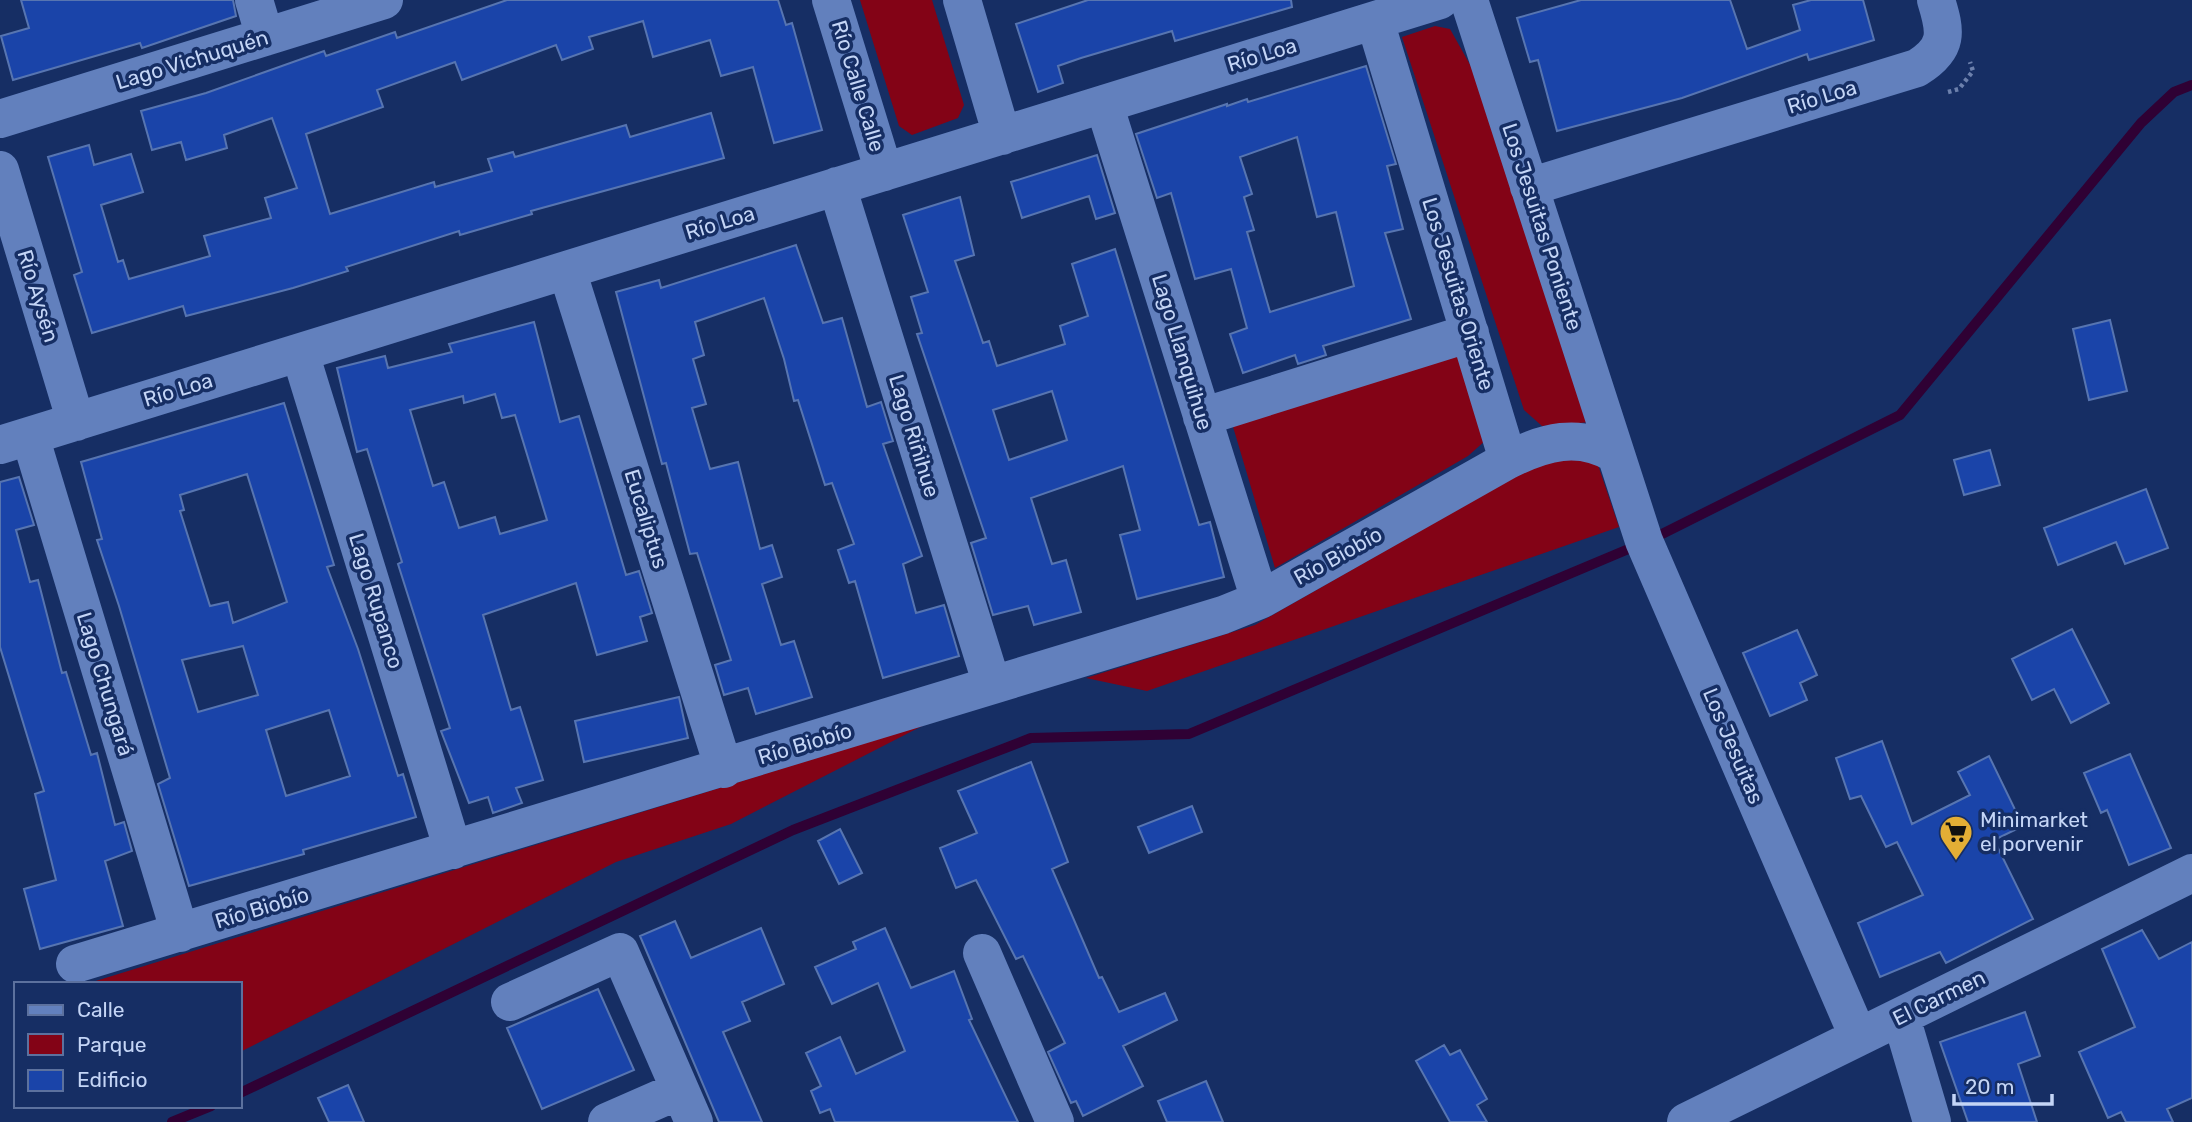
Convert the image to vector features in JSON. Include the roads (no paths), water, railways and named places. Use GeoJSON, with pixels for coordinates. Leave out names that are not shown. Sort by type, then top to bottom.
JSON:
{"type":"FeatureCollection","features":[{"type":"Feature","properties":{"kind":"street"},"geometry":{"type":"LineString","coordinates":[[254,0],[265,37]]}},
{"type":"Feature","properties":{"kind":"street","name":"Lago Vichuquén"},"geometry":{"type":"LineString","coordinates":[[0,119],[384,0]]}},
{"type":"Feature","properties":{"kind":"street","name":"Río Calle Calle"},"geometry":{"type":"LineString","coordinates":[[831,0],[884,172]]}},
{"type":"Feature","properties":{"kind":"street"},"geometry":{"type":"LineString","coordinates":[[962,0],[1002,136]]}},
{"type":"Feature","properties":{"kind":"street","name":"Río Loa"},"geometry":{"type":"LineString","coordinates":[[15,441],[1440,0]]}},
{"type":"Feature","properties":{"kind":"street","name":"Los Jesuitas Poniente"},"geometry":{"type":"LineString","coordinates":[[1469,0],[1615,454]]}},
{"type":"Feature","properties":{"kind":"street","name":"Río Loa"},"geometry":{"type":"LineString","coordinates":[[1529,187],[1917,68],[1933,56],[1942,43],[1944,33],[1936,0]]}},
{"type":"Feature","properties":{"kind":"street","name":"Los Jesuitas Oriente"},"geometry":{"type":"LineString","coordinates":[[1375,20],[1508,460]]}},
{"type":"Feature","properties":{"kind":"street","name":"Lago Llanquihue"},"geometry":{"type":"LineString","coordinates":[[1104,104],[1259,600]]}},
{"type":"Feature","properties":{"kind":"street","name":"Río Aysén"},"geometry":{"type":"LineString","coordinates":[[0,170],[76,422]]}},
{"type":"Feature","properties":{"kind":"street","name":"Lago Riñihue"},"geometry":{"type":"LineString","coordinates":[[837,187],[992,685]]}},
{"type":"Feature","properties":{"kind":"street","name":"Eucaliptus"},"geometry":{"type":"LineString","coordinates":[[568,270],[724,769]]}},
{"type":"Feature","properties":{"kind":"street"},"geometry":{"type":"LineString","coordinates":[[1202,417],[1470,333]]}},
{"type":"Feature","properties":{"kind":"street","name":"Lago Rupanco"},"geometry":{"type":"LineString","coordinates":[[300,353],[453,850]]}},
{"type":"Feature","properties":{"kind":"street"},"geometry":{"type":"LineString","coordinates":[[1508,460],[1538,447],[1576,440],[1602,446],[1615,454]]}},
{"type":"Feature","properties":{"kind":"street","name":"Lago Chungará"},"geometry":{"type":"LineString","coordinates":[[15,441],[180,933]]}},
{"type":"Feature","properties":{"kind":"street","name":"Los Jesuitas"},"geometry":{"type":"LineString","coordinates":[[1615,454],[1651,556],[1858,1036]]}},
{"type":"Feature","properties":{"kind":"street","name":"Río Biobío"},"geometry":{"type":"LineString","coordinates":[[75,964],[1186,627],[1259,600],[1508,460]]}},
{"type":"Feature","properties":{"kind":"street","name":"El Carmen"},"geometry":{"type":"LineString","coordinates":[[1686,1122],[2192,873]]}},
{"type":"Feature","properties":{"kind":"street"},"geometry":{"type":"LineString","coordinates":[[510,1002],[620,952],[687,1106],[607,1122]]}},
{"type":"Feature","properties":{"kind":"street"},"geometry":{"type":"LineString","coordinates":[[982,953],[1055,1122]]}},
{"type":"Feature","properties":{"kind":"street"},"geometry":{"type":"LineString","coordinates":[[1901,1017],[1932,1122]]}},
{"type":"Feature","properties":{"kind":"waterway"},"geometry":{"type":"LineString","coordinates":[[1652,539],[1900,415],[2141,123],[2174,92],[2192,85]]}},
{"type":"Feature","properties":{"kind":"waterway"},"geometry":{"type":"LineString","coordinates":[[242,1092],[793,830],[1031,738],[1189,734],[1638,545]]}},
{"type":"Feature","properties":{"kind":"waterway"},"geometry":{"type":"LineString","coordinates":[[172,1122],[206,1108]]}},
{"type":"Feature","properties":{"kind":"place","name":"Minimarket el porvenir"},"geometry":{"type":"Point","coordinates":[1956,862]}}]}
